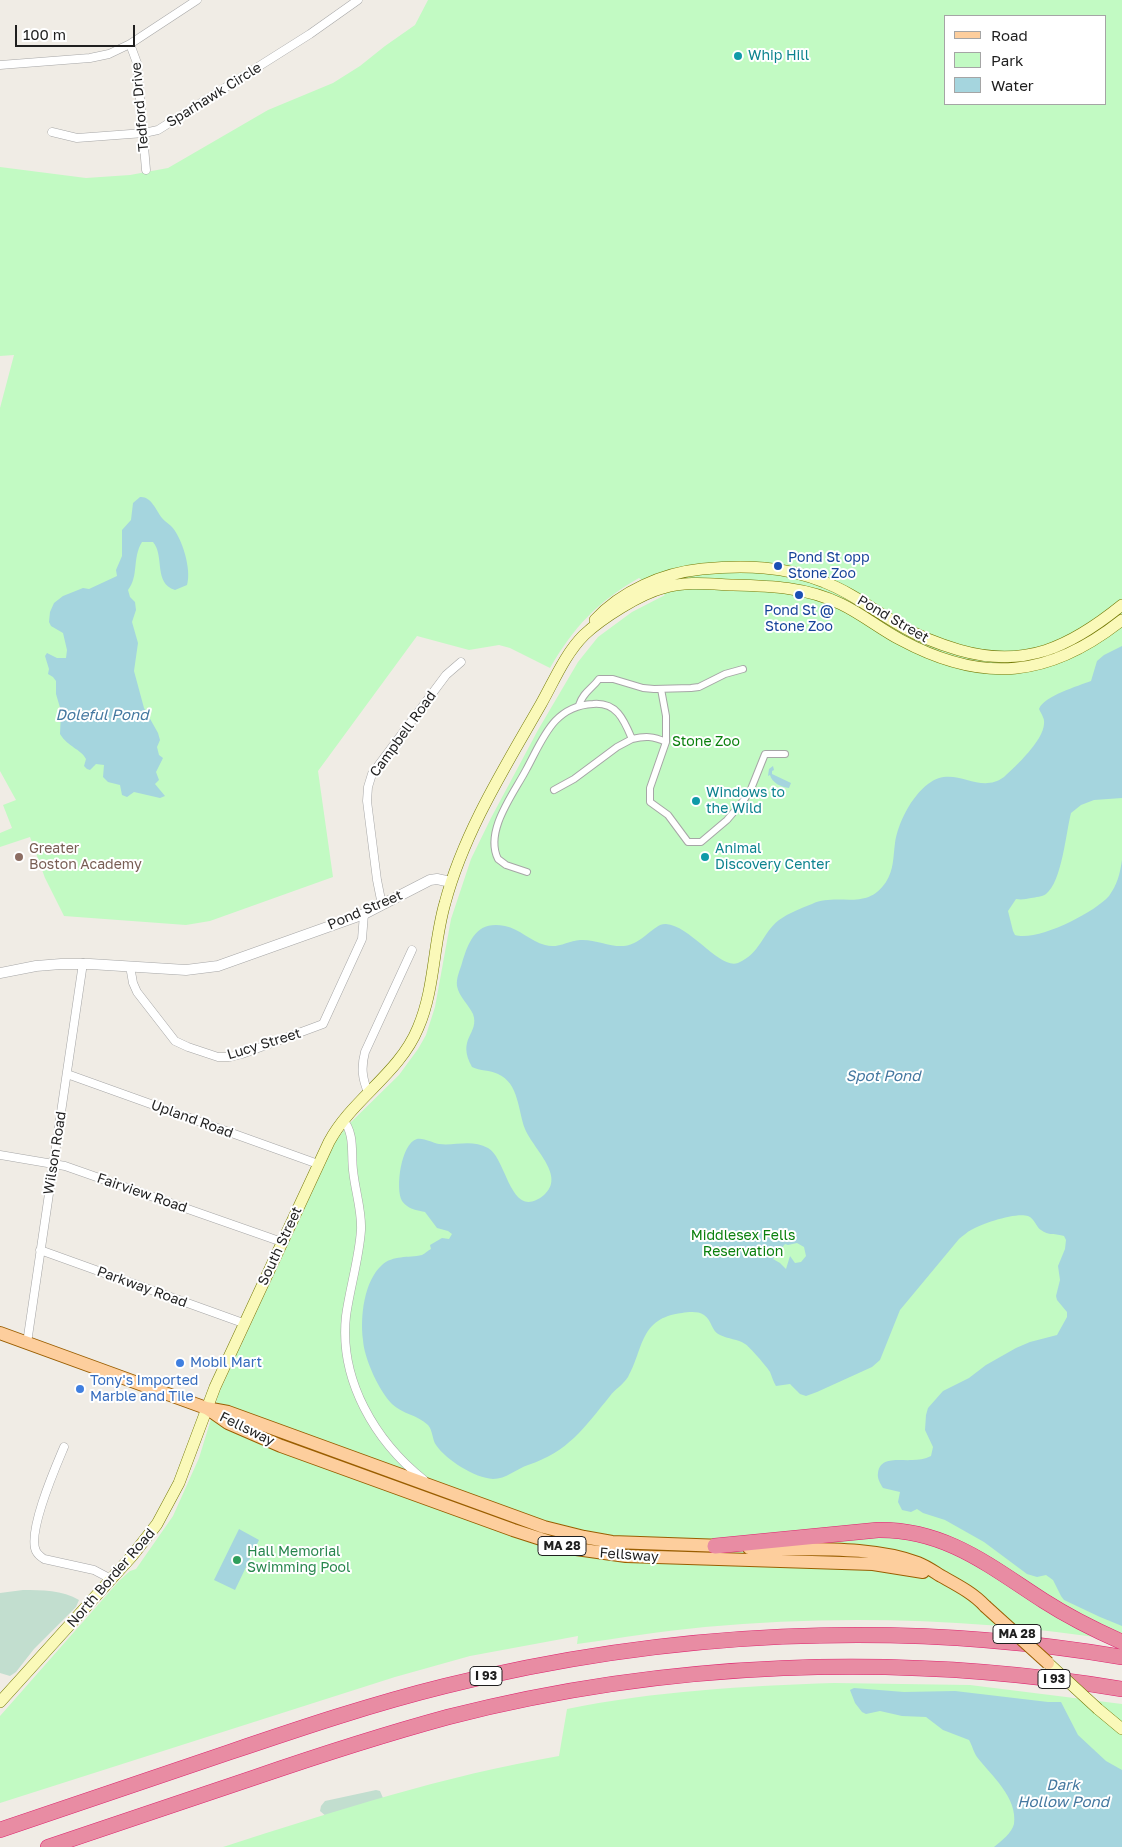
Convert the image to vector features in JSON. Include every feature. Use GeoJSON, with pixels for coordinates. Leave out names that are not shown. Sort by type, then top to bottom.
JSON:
{"type":"FeatureCollection","features":[{"type":"Feature","properties":{"kind":"highway"},"geometry":{"type":"LineString","coordinates":[[715,1546],[878,1530],[926,1536],[968,1552],[1079,1622],[1122,1642]]}},
{"type":"Feature","properties":{"kind":"highway","name":"I 93"},"geometry":{"type":"LineString","coordinates":[[0,1830],[359,1710],[472,1679],[586,1657],[673,1645],[731,1640],[858,1636],[994,1641],[1122,1657]]}},
{"type":"Feature","properties":{"kind":"highway","name":"I 93"},"geometry":{"type":"LineString","coordinates":[[48,1847],[393,1732],[478,1710],[602,1686],[736,1671],[881,1667],[996,1673],[1122,1689]]}},
{"type":"Feature","properties":{"kind":"main road","name":"Pond Street"},"geometry":{"type":"LineString","coordinates":[[451,882],[463,852],[498,780],[566,659],[592,622],[608,607],[642,587],[677,573],[722,567],[763,567],[793,572],[812,577],[850,594],[917,635],[942,645],[997,657],[1026,656],[1056,646],[1090,628],[1122,605]]}},
{"type":"Feature","properties":{"kind":"main road","name":"Pond Street"},"geometry":{"type":"LineString","coordinates":[[585,634],[648,593],[668,586],[690,584],[781,587],[810,592],[852,609],[894,636],[922,650],[963,664],[993,669],[1020,669],[1051,661],[1082,647],[1122,620]]}},
{"type":"Feature","properties":{"kind":"main road","name":"South Street"},"geometry":{"type":"LineString","coordinates":[[206,1408],[243,1323],[332,1136],[343,1120],[401,1057],[419,1026],[427,998],[440,920],[451,882]]}},
{"type":"Feature","properties":{"kind":"main road","name":"MA 28"},"geometry":{"type":"LineString","coordinates":[[0,1333],[206,1408]]}},
{"type":"Feature","properties":{"kind":"main road","name":"Fellsway"},"geometry":{"type":"LineString","coordinates":[[206,1408],[228,1412],[544,1527],[584,1537],[626,1543],[874,1552],[918,1563],[966,1590],[1122,1729]]}},
{"type":"Feature","properties":{"kind":"main road","name":"Fellsway"},"geometry":{"type":"LineString","coordinates":[[206,1408],[228,1423],[281,1446],[513,1530],[569,1548],[633,1557],[873,1564],[942,1576]]}},
{"type":"Feature","properties":{"kind":"main road","name":"North Border Road"},"geometry":{"type":"LineString","coordinates":[[0,1702],[145,1541],[166,1510],[181,1477],[206,1408]]}},
{"type":"Feature","properties":{"kind":"street"},"geometry":{"type":"LineString","coordinates":[[0,65],[96,57],[109,54],[130,44],[197,0]]}},
{"type":"Feature","properties":{"kind":"street","name":"Sparhawk Circle"},"geometry":{"type":"LineString","coordinates":[[52,132],[75,138],[144,133],[158,130],[310,34],[358,0]]}},
{"type":"Feature","properties":{"kind":"street","name":"Tedford Drive"},"geometry":{"type":"LineString","coordinates":[[130,44],[137,63],[146,170]]}},
{"type":"Feature","properties":{"kind":"street","name":"Campbell Road"},"geometry":{"type":"LineString","coordinates":[[382,905],[367,801],[369,783],[372,774],[446,675],[462,662]]}},
{"type":"Feature","properties":{"kind":"street"},"geometry":{"type":"LineString","coordinates":[[579,705],[583,694],[594,686],[599,679],[613,680],[643,688],[699,687],[742,668]]}},
{"type":"Feature","properties":{"kind":"street"},"geometry":{"type":"LineString","coordinates":[[661,689],[666,716],[666,742],[650,788],[650,802],[668,815],[688,842],[701,842],[735,812],[751,789],[765,754],[785,754]]}},
{"type":"Feature","properties":{"kind":"street"},"geometry":{"type":"LineString","coordinates":[[526,872],[498,859],[495,846],[498,826],[507,805],[550,727],[561,715],[579,705],[603,704],[612,708],[626,725],[632,739]]}},
{"type":"Feature","properties":{"kind":"street"},"geometry":{"type":"LineString","coordinates":[[554,790],[574,779],[617,747],[632,739],[645,736],[666,742]]}},
{"type":"Feature","properties":{"kind":"street","name":"Pond Street"},"geometry":{"type":"LineString","coordinates":[[0,973],[45,965],[83,963],[186,970],[218,966],[364,914],[430,880],[437,879],[451,882]]}},
{"type":"Feature","properties":{"kind":"street","name":"Lucy Street"},"geometry":{"type":"LineString","coordinates":[[130,966],[137,992],[175,1041],[215,1056],[230,1057],[324,1024],[362,939],[364,914]]}},
{"type":"Feature","properties":{"kind":"street"},"geometry":{"type":"LineString","coordinates":[[368,1092],[362,1074],[365,1052],[412,950]]}},
{"type":"Feature","properties":{"kind":"street","name":"Wilson Road"},"geometry":{"type":"LineString","coordinates":[[26,1343],[83,963]]}},
{"type":"Feature","properties":{"kind":"street","name":"Upland Road"},"geometry":{"type":"LineString","coordinates":[[67,1074],[318,1164]]}},
{"type":"Feature","properties":{"kind":"street"},"geometry":{"type":"LineString","coordinates":[[343,1120],[351,1132],[353,1168],[361,1218],[358,1252],[346,1318],[346,1348],[349,1370],[359,1398],[379,1431],[401,1459],[434,1487]]}},
{"type":"Feature","properties":{"kind":"street","name":"Fairview Road"},"geometry":{"type":"LineString","coordinates":[[0,1155],[66,1166],[282,1242]]}},
{"type":"Feature","properties":{"kind":"street","name":"Parkway Road"},"geometry":{"type":"LineString","coordinates":[[40,1250],[243,1323]]}},
{"type":"Feature","properties":{"kind":"street"},"geometry":{"type":"LineString","coordinates":[[64,1447],[42,1505],[34,1540],[35,1550],[47,1560],[94,1570],[111,1579]]}},
{"type":"Feature","properties":{"kind":"green space","name":"Middlesex Fells Reservation"},"geometry":{"type":"Polygon","coordinates":[[[428,0],[1122,0],[1122,1641],[966,1623],[861,1620],[757,1623],[705,1627],[577,1644],[578,1636],[470,1656],[395,1677],[0,1803],[0,1716],[119,1581],[130,1571],[136,1569],[173,1516],[199,1458],[219,1393],[336,1141],[347,1126],[399,1075],[426,1035],[435,1007],[451,919],[471,859],[538,730],[578,662],[598,637],[632,612],[665,595],[639,578],[624,587],[588,617],[568,640],[550,668],[510,648],[499,645],[469,650],[417,636],[318,771],[333,877],[210,921],[186,925],[64,916],[45,878],[30,837],[0,847],[0,833],[12,828],[3,805],[16,800],[0,771],[0,408],[14,355],[0,356],[0,167],[86,178],[130,175],[168,168],[268,110],[333,83],[360,66],[415,25],[428,0]]]}},
{"type":"Feature","properties":{"kind":"green space"},"geometry":{"type":"Polygon","coordinates":[[[23,1590],[59,1592],[79,1600],[76,1607],[34,1649],[16,1672],[10,1676],[0,1673],[0,1593],[23,1590]]]}},
{"type":"Feature","properties":{"kind":"green space"},"geometry":{"type":"Polygon","coordinates":[[[834,1683],[970,1685],[1122,1704],[1122,1847],[223,1847],[389,1795],[516,1764],[559,1756],[567,1709],[633,1698],[700,1690],[834,1683]]]}},
{"type":"Feature","properties":{"kind":"green space"},"geometry":{"type":"Polygon","coordinates":[[[376,1790],[380,1791],[383,1798],[327,1817],[320,1811],[325,1801],[376,1790]]]}},
{"type":"Feature","properties":{"kind":"water","name":"Doleful Pond"},"geometry":{"type":"Polygon","coordinates":[[[140,497],[150,501],[163,519],[175,531],[185,554],[188,571],[187,585],[175,590],[168,587],[164,582],[158,554],[153,542],[142,542],[137,554],[133,579],[128,590],[130,597],[135,602],[136,610],[132,622],[138,643],[134,671],[144,708],[158,733],[160,740],[157,747],[159,755],[163,758],[156,772],[159,780],[155,784],[165,796],[160,798],[134,792],[127,797],[122,795],[120,785],[108,782],[103,777],[104,765],[96,764],[90,770],[84,766],[86,759],[84,756],[60,734],[61,711],[56,694],[56,681],[48,674],[49,669],[45,656],[47,653],[57,658],[66,658],[67,650],[63,633],[51,626],[49,622],[50,612],[54,603],[63,596],[83,588],[89,589],[117,576],[116,570],[122,556],[122,530],[131,520],[133,503],[140,497]]]}},
{"type":"Feature","properties":{"kind":"water","name":"Spot Pond"},"geometry":{"type":"Polygon","coordinates":[[[1122,646],[1122,798],[1094,800],[1081,805],[1071,813],[1060,868],[1051,888],[1043,896],[1016,899],[1008,911],[1015,935],[1037,934],[1065,924],[1102,903],[1109,896],[1118,879],[1122,860],[1122,1626],[1064,1600],[1053,1580],[1046,1575],[1037,1577],[1027,1574],[984,1542],[945,1520],[923,1513],[917,1509],[911,1512],[902,1510],[898,1502],[900,1492],[883,1488],[878,1479],[880,1468],[886,1462],[891,1460],[919,1460],[931,1456],[933,1447],[925,1430],[926,1415],[928,1408],[943,1391],[969,1378],[986,1365],[1016,1348],[1057,1335],[1067,1317],[1067,1312],[1056,1296],[1060,1280],[1058,1266],[1065,1249],[1066,1240],[1064,1236],[1049,1234],[1039,1229],[1028,1216],[1008,1217],[991,1221],[971,1230],[959,1239],[900,1310],[880,1360],[872,1367],[817,1392],[806,1396],[800,1394],[790,1384],[776,1386],[769,1370],[747,1346],[717,1333],[707,1317],[702,1314],[693,1312],[682,1313],[668,1316],[650,1328],[626,1380],[565,1446],[542,1460],[498,1479],[486,1478],[470,1472],[454,1462],[436,1445],[428,1425],[420,1419],[400,1410],[392,1404],[382,1391],[366,1356],[362,1321],[367,1290],[371,1280],[382,1265],[396,1258],[422,1255],[431,1249],[430,1245],[442,1238],[449,1239],[452,1234],[437,1228],[425,1212],[415,1210],[402,1201],[399,1177],[403,1157],[411,1142],[420,1139],[439,1144],[470,1143],[488,1148],[500,1164],[516,1195],[524,1201],[533,1201],[544,1195],[550,1188],[552,1180],[550,1171],[525,1129],[517,1098],[510,1084],[498,1074],[472,1067],[468,1057],[466,1049],[474,1027],[473,1014],[460,994],[457,983],[458,974],[471,940],[481,929],[495,925],[505,926],[549,946],[580,940],[624,946],[637,942],[657,927],[666,924],[685,932],[723,960],[738,963],[752,954],[773,925],[791,913],[822,901],[861,899],[878,891],[886,882],[890,873],[895,843],[902,819],[922,789],[938,778],[948,777],[985,783],[994,782],[1004,777],[1028,753],[1039,738],[1044,724],[1039,709],[1042,704],[1062,692],[1091,681],[1097,661],[1104,655],[1122,646]],[[797,1243],[785,1244],[773,1259],[786,1269],[790,1256],[795,1263],[801,1262],[806,1256],[804,1247],[797,1243]]]}},
{"type":"Feature","properties":{"kind":"water"},"geometry":{"type":"Polygon","coordinates":[[[773,766],[772,774],[791,783],[789,788],[777,784],[770,775],[768,776],[769,769],[773,766]]]}},
{"type":"Feature","properties":{"kind":"water","name":"Hall Memorial Swimming Pool"},"geometry":{"type":"Polygon","coordinates":[[[239,1529],[259,1540],[235,1590],[214,1580],[239,1529]]]}},
{"type":"Feature","properties":{"kind":"water","name":"Dark Hollow Pond"},"geometry":{"type":"Polygon","coordinates":[[[854,1688],[904,1692],[955,1691],[1061,1702],[1078,1735],[1106,1761],[1122,1770],[1122,1847],[994,1847],[1006,1837],[1014,1824],[1012,1805],[996,1779],[977,1757],[969,1740],[943,1730],[926,1717],[902,1716],[880,1711],[866,1714],[855,1703],[850,1690],[854,1688]]]}},
{"type":"Feature","properties":{"kind":"place","name":"Whip Hill"},"geometry":{"type":"Point","coordinates":[738,56]}},
{"type":"Feature","properties":{"kind":"place","name":"Pond St opp Stone Zoo"},"geometry":{"type":"Point","coordinates":[778,566]}},
{"type":"Feature","properties":{"kind":"place","name":"Pond St @ Stone Zoo"},"geometry":{"type":"Point","coordinates":[799,595]}},
{"type":"Feature","properties":{"kind":"place","name":"Windows to the Wild"},"geometry":{"type":"Point","coordinates":[696,801]}},
{"type":"Feature","properties":{"kind":"place","name":"Greater Boston Academy"},"geometry":{"type":"Point","coordinates":[19,857]}},
{"type":"Feature","properties":{"kind":"place","name":"Animal Discovery Center"},"geometry":{"type":"Point","coordinates":[705,857]}},
{"type":"Feature","properties":{"kind":"place","name":"Mobil Mart"},"geometry":{"type":"Point","coordinates":[180,1363]}},
{"type":"Feature","properties":{"kind":"place","name":"Tony's Imported Marble and Tile"},"geometry":{"type":"Point","coordinates":[80,1389]}},
{"type":"Feature","properties":{"kind":"place","name":"Hall Memorial Swimming Pool"},"geometry":{"type":"Point","coordinates":[237,1560]}},
{"type":"Feature","properties":{"kind":"park label","name":"Stone Zoo"},"geometry":{"type":"Point","coordinates":[706,742]}}]}
